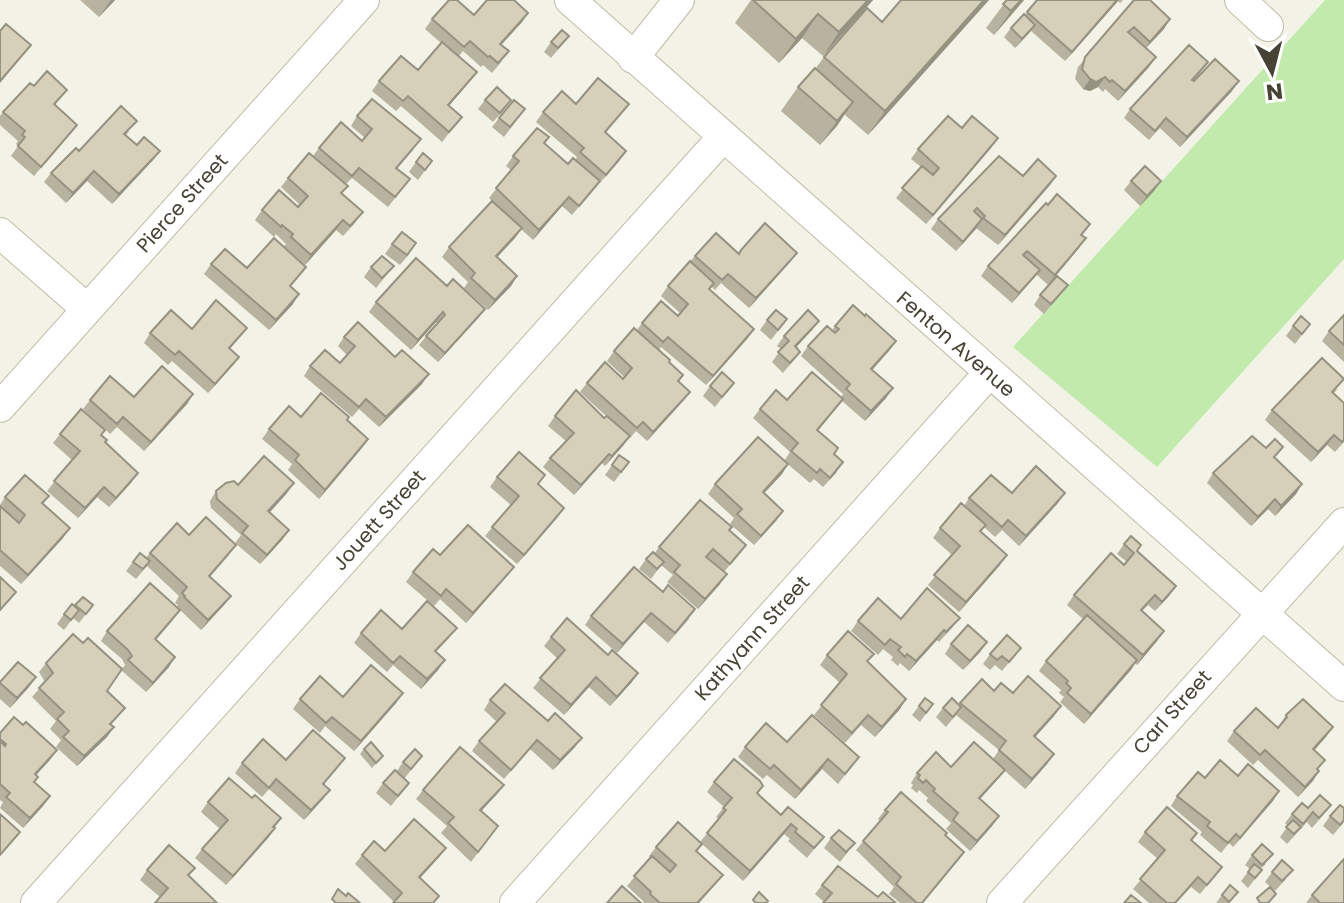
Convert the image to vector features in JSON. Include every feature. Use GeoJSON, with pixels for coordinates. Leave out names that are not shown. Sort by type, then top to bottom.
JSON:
{"type":"FeatureCollection","features":[{"type":"Feature","properties":{"kind":"street","name":"Pierce Street"},"geometry":{"type":"LineString","coordinates":[[0,407],[364,0]]}},
{"type":"Feature","properties":{"kind":"street","name":"Fenton Avenue"},"geometry":{"type":"LineString","coordinates":[[570,0],[722,138],[1344,686]]}},
{"type":"Feature","properties":{"kind":"street"},"geometry":{"type":"LineString","coordinates":[[633,58],[679,0]]}},
{"type":"Feature","properties":{"kind":"street"},"geometry":{"type":"LineString","coordinates":[[1240,0],[1268,26]]}},
{"type":"Feature","properties":{"kind":"street","name":"Jouett Street"},"geometry":{"type":"LineString","coordinates":[[36,903],[722,138]]}},
{"type":"Feature","properties":{"kind":"street"},"geometry":{"type":"LineString","coordinates":[[0,233],[87,309]]}},
{"type":"Feature","properties":{"kind":"street","name":"Kathyann Street"},"geometry":{"type":"LineString","coordinates":[[515,903],[989,373]]}},
{"type":"Feature","properties":{"kind":"street","name":"Carl Street"},"geometry":{"type":"LineString","coordinates":[[1002,903],[1344,523]]}},
{"type":"Feature","properties":{"kind":"green space"},"geometry":{"type":"Polygon","coordinates":[[[1325,0],[1344,0],[1344,259],[1157,467],[1013,347],[1325,0]]]}},
{"type":"Feature","properties":{"kind":"building"},"geometry":{"type":"Polygon","coordinates":[[[449,0],[457,0],[474,15],[487,0],[514,0],[528,13],[500,44],[509,51],[498,63],[470,41],[464,47],[432,19],[449,0]]]}},
{"type":"Feature","properties":{"kind":"building"},"geometry":{"type":"Polygon","coordinates":[[[753,0],[868,0],[839,32],[818,14],[796,39],[753,0]]]}},
{"type":"Feature","properties":{"kind":"building"},"geometry":{"type":"Polygon","coordinates":[[[901,0],[984,0],[885,111],[824,57],[867,8],[882,22],[901,0]]]}},
{"type":"Feature","properties":{"kind":"building"},"geometry":{"type":"Polygon","coordinates":[[[1007,0],[1021,0],[1011,11],[1003,4],[1007,0]]]}},
{"type":"Feature","properties":{"kind":"building"},"geometry":{"type":"Polygon","coordinates":[[[1037,0],[1117,0],[1072,52],[1027,12],[1037,0]]]}},
{"type":"Feature","properties":{"kind":"building"},"geometry":{"type":"Polygon","coordinates":[[[1134,0],[1150,0],[1170,19],[1150,42],[1134,27],[1128,32],[1156,57],[1125,91],[1105,77],[1096,82],[1090,79],[1082,69],[1085,57],[1134,0]]]}},
{"type":"Feature","properties":{"kind":"building"},"geometry":{"type":"Polygon","coordinates":[[[1024,14],[1035,25],[1022,39],[1011,28],[1024,14]]]}},
{"type":"Feature","properties":{"kind":"building"},"geometry":{"type":"Polygon","coordinates":[[[6,24],[31,45],[0,81],[0,31],[6,24]]]}},
{"type":"Feature","properties":{"kind":"building"},"geometry":{"type":"Polygon","coordinates":[[[562,30],[569,36],[558,48],[551,42],[562,30]]]}},
{"type":"Feature","properties":{"kind":"building"},"geometry":{"type":"Polygon","coordinates":[[[442,42],[477,72],[448,105],[462,117],[449,132],[408,96],[403,101],[379,81],[401,56],[418,70],[442,42]]]}},
{"type":"Feature","properties":{"kind":"building"},"geometry":{"type":"Polygon","coordinates":[[[1189,45],[1208,62],[1192,80],[1215,59],[1239,81],[1187,137],[1166,118],[1155,131],[1130,109],[1189,45]]]}},
{"type":"Feature","properties":{"kind":"building"},"geometry":{"type":"Polygon","coordinates":[[[815,68],[853,102],[837,121],[798,87],[815,68]]]}},
{"type":"Feature","properties":{"kind":"building"},"geometry":{"type":"Polygon","coordinates":[[[47,71],[67,90],[54,104],[77,125],[41,167],[18,146],[25,137],[22,135],[25,131],[3,112],[30,83],[34,86],[47,71]]]}},
{"type":"Feature","properties":{"kind":"building"},"geometry":{"type":"Polygon","coordinates":[[[598,78],[629,104],[605,132],[626,151],[606,175],[580,152],[584,148],[543,112],[562,91],[576,104],[598,78]]]}},
{"type":"Feature","properties":{"kind":"building"},"geometry":{"type":"Polygon","coordinates":[[[497,87],[511,100],[500,113],[485,100],[497,87]]]}},
{"type":"Feature","properties":{"kind":"building"},"geometry":{"type":"Polygon","coordinates":[[[372,99],[421,139],[396,168],[410,179],[395,197],[359,168],[352,176],[319,148],[341,122],[362,141],[372,129],[357,116],[372,99]]]}},
{"type":"Feature","properties":{"kind":"building"},"geometry":{"type":"Polygon","coordinates":[[[514,100],[525,109],[510,127],[499,118],[514,100]]]}},
{"type":"Feature","properties":{"kind":"building"},"geometry":{"type":"Polygon","coordinates":[[[121,106],[137,121],[124,134],[137,145],[144,137],[160,151],[119,194],[94,171],[73,193],[51,173],[76,148],[79,151],[121,106]]]}},
{"type":"Feature","properties":{"kind":"building"},"geometry":{"type":"Polygon","coordinates":[[[948,116],[962,128],[972,116],[998,138],[933,215],[902,188],[922,166],[933,175],[939,168],[918,149],[948,116]]]}},
{"type":"Feature","properties":{"kind":"building"},"geometry":{"type":"Polygon","coordinates":[[[537,128],[549,137],[544,143],[568,164],[573,158],[600,181],[579,206],[569,197],[539,230],[496,188],[519,161],[513,156],[537,128]]]}},
{"type":"Feature","properties":{"kind":"building"},"geometry":{"type":"Polygon","coordinates":[[[309,153],[348,186],[341,193],[363,212],[350,226],[343,220],[311,255],[291,237],[293,234],[262,210],[279,190],[298,207],[308,196],[288,178],[309,153]]]}},
{"type":"Feature","properties":{"kind":"building"},"geometry":{"type":"Polygon","coordinates":[[[423,153],[432,161],[425,170],[416,162],[423,153]]]}},
{"type":"Feature","properties":{"kind":"building"},"geometry":{"type":"Polygon","coordinates":[[[999,156],[1023,176],[1038,159],[1056,176],[1005,235],[983,218],[985,216],[977,208],[974,211],[982,219],[963,242],[938,219],[999,156]]]}},
{"type":"Feature","properties":{"kind":"building"},"geometry":{"type":"Polygon","coordinates":[[[1145,166],[1161,181],[1147,196],[1131,181],[1145,166]]]}},
{"type":"Feature","properties":{"kind":"building"},"geometry":{"type":"Polygon","coordinates":[[[1057,194],[1090,224],[1081,235],[1086,238],[1055,275],[1027,251],[1023,255],[1040,270],[1019,293],[988,266],[1057,194]]]}},
{"type":"Feature","properties":{"kind":"building"},"geometry":{"type":"Polygon","coordinates":[[[492,201],[522,228],[496,256],[517,276],[495,300],[471,278],[475,273],[449,247],[492,201]]]}},
{"type":"Feature","properties":{"kind":"building"},"geometry":{"type":"Polygon","coordinates":[[[765,223],[797,253],[756,298],[728,274],[722,280],[695,256],[716,233],[739,254],[765,223]]]}},
{"type":"Feature","properties":{"kind":"building"},"geometry":{"type":"Polygon","coordinates":[[[402,232],[416,243],[407,255],[392,244],[402,232]]]}},
{"type":"Feature","properties":{"kind":"building"},"geometry":{"type":"Polygon","coordinates":[[[274,238],[306,267],[290,286],[299,294],[276,320],[211,264],[225,249],[247,268],[274,238]]]}},
{"type":"Feature","properties":{"kind":"building"},"geometry":{"type":"Polygon","coordinates":[[[382,256],[394,266],[382,278],[371,267],[382,256]]]}},
{"type":"Feature","properties":{"kind":"building"},"geometry":{"type":"Polygon","coordinates":[[[416,258],[447,286],[453,279],[485,309],[445,353],[426,336],[445,315],[443,312],[418,340],[376,302],[416,258]]]}},
{"type":"Feature","properties":{"kind":"building"},"geometry":{"type":"Polygon","coordinates":[[[690,261],[714,283],[709,289],[754,329],[713,376],[668,337],[663,342],[642,323],[661,301],[678,316],[688,304],[668,286],[690,261]]]}},
{"type":"Feature","properties":{"kind":"building"},"geometry":{"type":"Polygon","coordinates":[[[1057,276],[1068,285],[1051,304],[1040,295],[1057,276]]]}},
{"type":"Feature","properties":{"kind":"building"},"geometry":{"type":"Polygon","coordinates":[[[216,300],[247,328],[229,348],[239,357],[215,384],[179,351],[175,355],[150,333],[171,310],[192,329],[216,300]]]}},
{"type":"Feature","properties":{"kind":"building"},"geometry":{"type":"Polygon","coordinates":[[[853,305],[896,341],[871,369],[893,388],[871,411],[846,389],[850,384],[808,346],[827,326],[835,333],[839,329],[835,326],[853,305]]]}},
{"type":"Feature","properties":{"kind":"building"},"geometry":{"type":"Polygon","coordinates":[[[776,310],[787,319],[778,330],[767,320],[776,310]]]}},
{"type":"Feature","properties":{"kind":"building"},"geometry":{"type":"Polygon","coordinates":[[[808,310],[819,321],[795,346],[800,352],[790,363],[778,352],[789,341],[784,336],[808,310]]]}},
{"type":"Feature","properties":{"kind":"building"},"geometry":{"type":"Polygon","coordinates":[[[1344,315],[1344,345],[1329,331],[1344,315]]]}},
{"type":"Feature","properties":{"kind":"building"},"geometry":{"type":"Polygon","coordinates":[[[1301,316],[1310,324],[1302,334],[1293,326],[1301,316]]]}},
{"type":"Feature","properties":{"kind":"building"},"geometry":{"type":"Polygon","coordinates":[[[358,322],[395,357],[402,350],[429,374],[386,417],[366,399],[359,407],[310,366],[325,350],[340,363],[355,346],[344,337],[358,322]]]}},
{"type":"Feature","properties":{"kind":"building"},"geometry":{"type":"Polygon","coordinates":[[[634,328],[670,360],[683,375],[678,381],[690,392],[653,432],[643,422],[637,428],[587,383],[605,362],[623,379],[632,368],[614,351],[634,328]]]}},
{"type":"Feature","properties":{"kind":"building"},"geometry":{"type":"Polygon","coordinates":[[[1322,358],[1344,379],[1332,392],[1344,403],[1344,440],[1342,442],[1334,435],[1318,452],[1272,410],[1322,358]]]}},
{"type":"Feature","properties":{"kind":"building"},"geometry":{"type":"Polygon","coordinates":[[[162,366],[193,394],[151,442],[123,417],[117,424],[90,400],[110,376],[134,397],[162,366]]]}},
{"type":"Feature","properties":{"kind":"building"},"geometry":{"type":"Polygon","coordinates":[[[722,372],[734,383],[722,397],[710,386],[722,372]]]}},
{"type":"Feature","properties":{"kind":"building"},"geometry":{"type":"Polygon","coordinates":[[[812,372],[843,399],[817,430],[838,448],[834,454],[843,462],[830,478],[820,469],[817,473],[791,451],[798,443],[760,409],[776,390],[787,400],[812,372]]]}},
{"type":"Feature","properties":{"kind":"building"},"geometry":{"type":"Polygon","coordinates":[[[576,390],[604,418],[607,416],[630,436],[581,485],[550,458],[574,433],[555,416],[576,390]]]}},
{"type":"Feature","properties":{"kind":"building"},"geometry":{"type":"Polygon","coordinates":[[[321,393],[349,417],[347,420],[368,439],[325,490],[295,460],[299,455],[269,429],[289,406],[301,417],[321,393]]]}},
{"type":"Feature","properties":{"kind":"building"},"geometry":{"type":"Polygon","coordinates":[[[81,409],[105,430],[101,435],[107,440],[105,442],[138,473],[116,498],[104,487],[85,508],[54,481],[80,451],[60,434],[81,409]]]}},
{"type":"Feature","properties":{"kind":"building"},"geometry":{"type":"Polygon","coordinates":[[[1252,436],[1266,448],[1275,439],[1283,447],[1274,457],[1302,484],[1281,506],[1275,499],[1258,517],[1213,473],[1252,436]]]}},
{"type":"Feature","properties":{"kind":"building"},"geometry":{"type":"Polygon","coordinates":[[[758,437],[788,464],[763,492],[783,511],[761,536],[737,514],[742,509],[715,484],[758,437]]]}},
{"type":"Feature","properties":{"kind":"building"},"geometry":{"type":"Polygon","coordinates":[[[519,452],[545,475],[538,484],[564,508],[524,555],[492,527],[519,496],[497,477],[519,452]]]}},
{"type":"Feature","properties":{"kind":"building"},"geometry":{"type":"Polygon","coordinates":[[[619,455],[629,462],[621,472],[612,465],[619,455]]]}},
{"type":"Feature","properties":{"kind":"building"},"geometry":{"type":"Polygon","coordinates":[[[264,456],[294,483],[268,511],[289,530],[267,555],[242,533],[248,526],[217,499],[216,491],[226,483],[234,481],[238,485],[264,456]]]}},
{"type":"Feature","properties":{"kind":"building"},"geometry":{"type":"Polygon","coordinates":[[[1036,466],[1065,493],[1026,536],[1008,520],[1002,527],[969,498],[991,475],[1012,493],[1036,466]]]}},
{"type":"Feature","properties":{"kind":"building"},"geometry":{"type":"Polygon","coordinates":[[[25,475],[49,496],[42,503],[70,528],[28,575],[0,550],[0,506],[19,523],[25,515],[5,497],[25,475]]]}},
{"type":"Feature","properties":{"kind":"building"},"geometry":{"type":"Polygon","coordinates":[[[700,500],[732,527],[729,530],[746,545],[730,564],[713,549],[706,557],[727,574],[705,599],[674,572],[680,565],[659,547],[700,500]]]}},
{"type":"Feature","properties":{"kind":"building"},"geometry":{"type":"Polygon","coordinates":[[[961,503],[986,525],[980,531],[1007,555],[966,602],[934,575],[960,546],[940,528],[961,503]]]}},
{"type":"Feature","properties":{"kind":"building"},"geometry":{"type":"Polygon","coordinates":[[[206,517],[236,545],[209,576],[231,596],[208,620],[184,597],[182,593],[187,587],[150,553],[177,523],[189,535],[206,517]]]}},
{"type":"Feature","properties":{"kind":"building"},"geometry":{"type":"Polygon","coordinates":[[[468,525],[514,567],[473,613],[446,589],[441,596],[413,572],[433,549],[440,555],[468,525]]]}},
{"type":"Feature","properties":{"kind":"building"},"geometry":{"type":"Polygon","coordinates":[[[1131,536],[1141,545],[1137,551],[1176,586],[1162,602],[1155,595],[1141,610],[1164,631],[1143,655],[1074,595],[1111,553],[1124,565],[1134,553],[1124,544],[1131,536]]]}},
{"type":"Feature","properties":{"kind":"building"},"geometry":{"type":"Polygon","coordinates":[[[653,552],[664,562],[657,569],[646,559],[653,552]]]}},
{"type":"Feature","properties":{"kind":"building"},"geometry":{"type":"Polygon","coordinates":[[[140,553],[150,561],[143,569],[133,562],[140,553]]]}},
{"type":"Feature","properties":{"kind":"building"},"geometry":{"type":"Polygon","coordinates":[[[634,567],[663,592],[668,585],[695,609],[675,633],[651,613],[623,644],[591,616],[634,567]]]}},
{"type":"Feature","properties":{"kind":"building"},"geometry":{"type":"Polygon","coordinates":[[[0,577],[16,592],[0,610],[0,577]]]}},
{"type":"Feature","properties":{"kind":"building"},"geometry":{"type":"Polygon","coordinates":[[[150,583],[180,610],[155,639],[175,657],[153,683],[128,660],[132,656],[128,650],[107,631],[150,583]]]}},
{"type":"Feature","properties":{"kind":"building"},"geometry":{"type":"Polygon","coordinates":[[[927,588],[960,618],[946,632],[944,630],[916,661],[907,654],[905,657],[898,650],[901,647],[890,639],[885,645],[858,621],[878,598],[901,619],[927,588]]]}},
{"type":"Feature","properties":{"kind":"building"},"geometry":{"type":"Polygon","coordinates":[[[83,597],[93,605],[86,614],[75,605],[83,597]]]}},
{"type":"Feature","properties":{"kind":"building"},"geometry":{"type":"Polygon","coordinates":[[[427,601],[457,628],[435,651],[445,660],[427,679],[400,656],[393,663],[361,633],[381,610],[402,629],[427,601]]]}},
{"type":"Feature","properties":{"kind":"building"},"geometry":{"type":"Polygon","coordinates":[[[72,604],[79,610],[71,620],[64,614],[72,604]]]}},
{"type":"Feature","properties":{"kind":"building"},"geometry":{"type":"Polygon","coordinates":[[[1087,615],[1137,660],[1091,714],[1067,693],[1071,688],[1066,683],[1068,681],[1046,661],[1087,615]]]}},
{"type":"Feature","properties":{"kind":"building"},"geometry":{"type":"Polygon","coordinates":[[[567,618],[608,655],[612,650],[638,673],[617,697],[596,677],[571,705],[540,678],[565,650],[551,637],[567,618]]]}},
{"type":"Feature","properties":{"kind":"building"},"geometry":{"type":"Polygon","coordinates":[[[968,625],[987,642],[970,661],[951,644],[968,625]]]}},
{"type":"Feature","properties":{"kind":"building"},"geometry":{"type":"Polygon","coordinates":[[[848,631],[874,654],[867,661],[906,699],[882,727],[868,715],[852,733],[821,705],[847,674],[827,655],[848,631]]]}},
{"type":"Feature","properties":{"kind":"building"},"geometry":{"type":"Polygon","coordinates":[[[73,634],[83,643],[88,638],[122,669],[107,691],[125,708],[110,724],[114,727],[84,756],[63,737],[69,731],[57,719],[64,712],[39,688],[53,673],[46,663],[73,634]]]}},
{"type":"Feature","properties":{"kind":"building"},"geometry":{"type":"Polygon","coordinates":[[[1007,635],[1021,648],[1009,662],[1002,656],[997,660],[990,654],[1007,635]]]}},
{"type":"Feature","properties":{"kind":"building"},"geometry":{"type":"Polygon","coordinates":[[[18,662],[36,677],[17,698],[0,682],[18,662]]]}},
{"type":"Feature","properties":{"kind":"building"},"geometry":{"type":"Polygon","coordinates":[[[371,665],[403,693],[361,741],[332,717],[326,723],[300,699],[320,676],[343,697],[371,665]]]}},
{"type":"Feature","properties":{"kind":"building"},"geometry":{"type":"Polygon","coordinates":[[[1028,676],[1061,706],[1034,736],[1054,754],[1032,779],[999,750],[1006,741],[960,703],[982,679],[994,691],[1001,683],[1013,693],[1028,676]]]}},
{"type":"Feature","properties":{"kind":"building"},"geometry":{"type":"Polygon","coordinates":[[[505,684],[548,721],[555,713],[582,738],[560,760],[537,740],[511,770],[479,741],[505,713],[490,700],[505,684]]]}},
{"type":"Feature","properties":{"kind":"building"},"geometry":{"type":"Polygon","coordinates":[[[925,698],[933,704],[926,713],[919,706],[925,698]]]}},
{"type":"Feature","properties":{"kind":"building"},"geometry":{"type":"Polygon","coordinates":[[[952,698],[961,707],[953,717],[943,708],[952,698]]]}},
{"type":"Feature","properties":{"kind":"building"},"geometry":{"type":"Polygon","coordinates":[[[1303,699],[1333,727],[1313,749],[1325,760],[1305,787],[1265,750],[1260,755],[1234,731],[1256,708],[1278,728],[1286,715],[1303,699]]]}},
{"type":"Feature","properties":{"kind":"building"},"geometry":{"type":"Polygon","coordinates":[[[812,715],[859,757],[845,774],[828,759],[801,790],[774,765],[770,769],[745,747],[766,723],[787,742],[812,715]]]}},
{"type":"Feature","properties":{"kind":"building"},"geometry":{"type":"Polygon","coordinates":[[[14,717],[23,725],[26,722],[57,750],[35,774],[38,777],[34,782],[50,796],[30,818],[6,797],[10,793],[0,784],[0,741],[6,744],[0,739],[0,733],[14,717]]]}},
{"type":"Feature","properties":{"kind":"building"},"geometry":{"type":"Polygon","coordinates":[[[313,730],[345,758],[323,784],[330,790],[311,810],[276,779],[269,788],[242,763],[263,739],[286,760],[313,730]]]}},
{"type":"Feature","properties":{"kind":"building"},"geometry":{"type":"Polygon","coordinates":[[[371,742],[383,756],[376,763],[364,749],[371,742]]]}},
{"type":"Feature","properties":{"kind":"building"},"geometry":{"type":"Polygon","coordinates":[[[974,742],[1005,770],[979,798],[999,816],[977,841],[953,820],[958,813],[933,791],[935,789],[926,780],[923,783],[917,773],[936,752],[951,767],[974,742]]]}},
{"type":"Feature","properties":{"kind":"building"},"geometry":{"type":"Polygon","coordinates":[[[460,747],[504,785],[480,810],[498,826],[478,852],[448,823],[454,817],[423,790],[460,747]]]}},
{"type":"Feature","properties":{"kind":"building"},"geometry":{"type":"Polygon","coordinates":[[[415,749],[422,756],[411,769],[403,762],[415,749]]]}},
{"type":"Feature","properties":{"kind":"building"},"geometry":{"type":"Polygon","coordinates":[[[734,759],[760,781],[763,786],[757,793],[781,815],[788,807],[824,837],[814,848],[795,832],[797,829],[791,824],[750,871],[707,833],[732,798],[714,782],[734,759]]]}},
{"type":"Feature","properties":{"kind":"building"},"geometry":{"type":"Polygon","coordinates":[[[1220,760],[1238,776],[1248,764],[1279,791],[1240,838],[1236,834],[1228,843],[1207,826],[1210,822],[1177,796],[1198,772],[1205,778],[1220,760]]]}},
{"type":"Feature","properties":{"kind":"building"},"geometry":{"type":"Polygon","coordinates":[[[395,770],[409,783],[398,796],[383,783],[395,770]]]}},
{"type":"Feature","properties":{"kind":"building"},"geometry":{"type":"Polygon","coordinates":[[[229,778],[281,818],[233,876],[202,849],[228,820],[208,802],[229,778]]]}},
{"type":"Feature","properties":{"kind":"building"},"geometry":{"type":"Polygon","coordinates":[[[901,792],[964,852],[922,903],[917,903],[896,884],[901,877],[863,841],[901,792]]]}},
{"type":"Feature","properties":{"kind":"building"},"geometry":{"type":"Polygon","coordinates":[[[1320,795],[1331,805],[1319,818],[1313,812],[1303,824],[1292,814],[1302,803],[1308,808],[1320,795]]]}},
{"type":"Feature","properties":{"kind":"building"},"geometry":{"type":"Polygon","coordinates":[[[1340,805],[1344,808],[1344,820],[1340,825],[1330,816],[1340,805]]]}},
{"type":"Feature","properties":{"kind":"building"},"geometry":{"type":"Polygon","coordinates":[[[1167,807],[1197,833],[1191,840],[1222,867],[1207,885],[1198,877],[1175,903],[1167,903],[1140,879],[1165,850],[1145,832],[1167,807]]]}},
{"type":"Feature","properties":{"kind":"building"},"geometry":{"type":"Polygon","coordinates":[[[0,814],[20,832],[0,855],[0,814]]]}},
{"type":"Feature","properties":{"kind":"building"},"geometry":{"type":"Polygon","coordinates":[[[414,819],[446,848],[419,877],[439,896],[433,903],[393,903],[402,893],[362,855],[374,841],[385,851],[414,819]]]}},
{"type":"Feature","properties":{"kind":"building"},"geometry":{"type":"Polygon","coordinates":[[[1293,820],[1301,827],[1294,834],[1286,827],[1293,820]]]}},
{"type":"Feature","properties":{"kind":"building"},"geometry":{"type":"Polygon","coordinates":[[[678,822],[702,844],[696,851],[723,875],[697,903],[660,903],[634,876],[652,856],[670,872],[676,865],[656,847],[678,822]]]}},
{"type":"Feature","properties":{"kind":"building"},"geometry":{"type":"Polygon","coordinates":[[[839,830],[855,843],[846,852],[831,838],[839,830]]]}},
{"type":"Feature","properties":{"kind":"building"},"geometry":{"type":"Polygon","coordinates":[[[1262,844],[1273,854],[1262,865],[1252,855],[1262,844]]]}},
{"type":"Feature","properties":{"kind":"building"},"geometry":{"type":"Polygon","coordinates":[[[169,845],[195,868],[188,875],[217,903],[155,903],[168,888],[147,870],[169,845]]]}},
{"type":"Feature","properties":{"kind":"building"},"geometry":{"type":"Polygon","coordinates":[[[1344,859],[1344,903],[1320,903],[1312,895],[1344,859]]]}},
{"type":"Feature","properties":{"kind":"building"},"geometry":{"type":"Polygon","coordinates":[[[1282,860],[1293,870],[1282,881],[1272,872],[1282,860]]]}},
{"type":"Feature","properties":{"kind":"building"},"geometry":{"type":"Polygon","coordinates":[[[1254,864],[1262,870],[1255,878],[1248,872],[1254,864]]]}},
{"type":"Feature","properties":{"kind":"building"},"geometry":{"type":"Polygon","coordinates":[[[838,866],[878,897],[883,892],[896,903],[823,903],[832,893],[822,885],[838,866]]]}},
{"type":"Feature","properties":{"kind":"building"},"geometry":{"type":"Polygon","coordinates":[[[1230,885],[1238,892],[1229,902],[1222,895],[1230,885]]]}},
{"type":"Feature","properties":{"kind":"building"},"geometry":{"type":"Polygon","coordinates":[[[622,886],[641,903],[607,903],[622,886]]]}},
{"type":"Feature","properties":{"kind":"building"},"geometry":{"type":"Polygon","coordinates":[[[1270,887],[1276,894],[1268,903],[1260,903],[1257,898],[1270,887]]]}},
{"type":"Feature","properties":{"kind":"building"},"geometry":{"type":"Polygon","coordinates":[[[338,889],[360,903],[336,903],[332,899],[338,889]]]}},
{"type":"Feature","properties":{"kind":"building"},"geometry":{"type":"Polygon","coordinates":[[[759,892],[768,901],[766,903],[753,900],[759,892]]]}},
{"type":"Feature","properties":{"kind":"building"},"geometry":{"type":"Polygon","coordinates":[[[1131,895],[1141,903],[1124,903],[1131,895]]]}}]}
